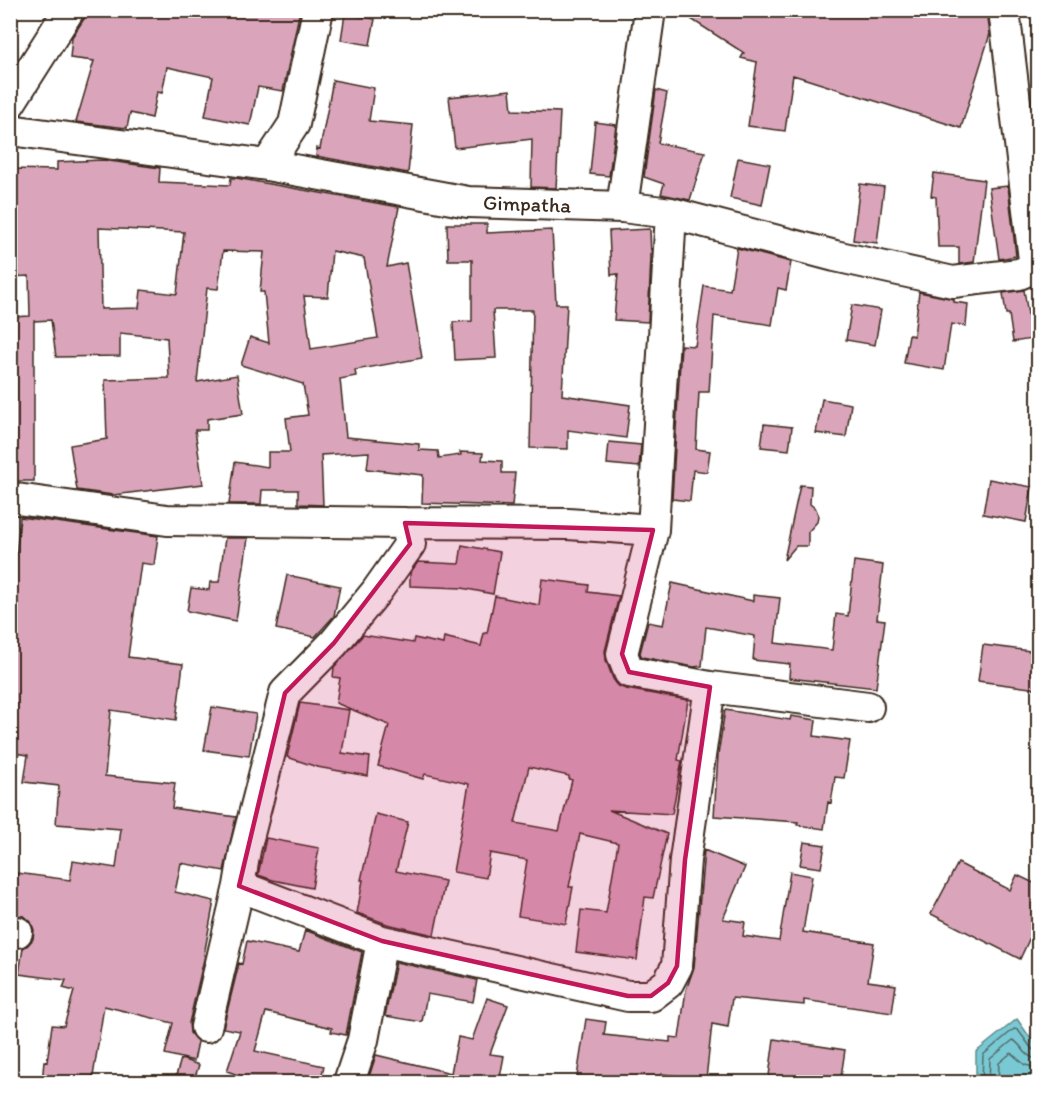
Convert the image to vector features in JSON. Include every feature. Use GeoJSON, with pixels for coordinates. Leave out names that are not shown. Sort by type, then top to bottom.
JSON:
{"type":"FeatureCollection","features":[{"type":"Feature","properties":{"kind":"street"},"geometry":{"type":"LineString","coordinates":[[10,103],[69,10]]}},
{"type":"Feature","properties":{"kind":"street"},"geometry":{"type":"LineString","coordinates":[[267,165],[294,124],[318,10]]}},
{"type":"Feature","properties":{"kind":"street"},"geometry":{"type":"LineString","coordinates":[[622,207],[650,10]]}},
{"type":"Feature","properties":{"kind":"street"},"geometry":{"type":"LineString","coordinates":[[1004,10],[1037,267]]}},
{"type":"Feature","properties":{"kind":"street","name":"Gimpatha"},"geometry":{"type":"LineString","coordinates":[[10,129],[267,165],[468,202],[622,207],[671,213],[835,256],[953,282],[1018,274],[1037,267]]}},
{"type":"Feature","properties":{"kind":"street"},"geometry":{"type":"LineString","coordinates":[[671,213],[653,530],[622,654],[629,672],[710,687],[868,707]]}},
{"type":"Feature","properties":{"kind":"street"},"geometry":{"type":"LineString","coordinates":[[10,498],[167,520],[567,524],[653,530]]}},
{"type":"Feature","properties":{"kind":"street"},"geometry":{"type":"LineString","coordinates":[[206,1028],[239,886],[245,850],[285,693],[334,643],[376,592],[410,544],[405,523]]}},
{"type":"Feature","properties":{"kind":"street"},"geometry":{"type":"LineString","coordinates":[[239,886],[382,941],[628,996],[651,996],[668,983],[677,966],[685,860],[710,687]]}},
{"type":"Feature","properties":{"kind":"street"},"geometry":{"type":"LineString","coordinates":[[349,1083],[363,1040],[382,941]]}},
{"type":"Feature","properties":{"kind":"highlighted area"},"geometry":{"type":"Polygon","coordinates":[[[405,523],[653,530],[622,654],[629,672],[710,687],[685,860],[677,966],[668,983],[651,996],[628,996],[382,941],[239,886],[285,693],[334,643],[410,544],[405,523]]]}},
{"type":"Feature","properties":{"kind":"water"},"geometry":{"type":"Polygon","coordinates":[[[1017,1019],[1038,1049],[1038,1082],[976,1082],[976,1052],[1017,1019]]]}},
{"type":"Feature","properties":{"kind":"building"},"geometry":{"type":"Polygon","coordinates":[[[86,10],[300,10],[283,91],[258,87],[250,125],[205,116],[213,77],[167,67],[162,93],[157,92],[152,118],[130,113],[127,128],[76,122],[94,61],[70,58],[72,37],[84,19],[86,10]]]}},
{"type":"Feature","properties":{"kind":"building"},"geometry":{"type":"Polygon","coordinates":[[[677,10],[987,10],[990,34],[961,128],[793,75],[785,131],[748,126],[757,62],[741,58],[744,53],[677,10]]]}},
{"type":"Feature","properties":{"kind":"building"},"geometry":{"type":"Polygon","coordinates":[[[345,14],[375,19],[370,45],[341,40],[345,14]]]}},
{"type":"Feature","properties":{"kind":"building"},"geometry":{"type":"Polygon","coordinates":[[[333,80],[374,88],[369,121],[413,125],[408,173],[316,156],[317,148],[320,149],[333,80]]]}},
{"type":"Feature","properties":{"kind":"building"},"geometry":{"type":"Polygon","coordinates":[[[510,90],[512,110],[560,112],[556,188],[531,187],[532,139],[455,148],[449,97],[510,90]]]}},
{"type":"Feature","properties":{"kind":"building"},"geometry":{"type":"Polygon","coordinates":[[[656,90],[667,93],[658,143],[705,152],[690,200],[661,194],[664,184],[644,177],[656,90]]]}},
{"type":"Feature","properties":{"kind":"building"},"geometry":{"type":"Polygon","coordinates":[[[595,122],[616,125],[609,176],[590,174],[595,122]]]}},
{"type":"Feature","properties":{"kind":"building"},"geometry":{"type":"Polygon","coordinates":[[[738,158],[770,164],[762,205],[730,198],[738,158]]]}},
{"type":"Feature","properties":{"kind":"building"},"geometry":{"type":"Polygon","coordinates":[[[102,160],[160,168],[159,182],[230,185],[231,178],[236,178],[399,207],[387,267],[406,263],[422,358],[355,370],[356,376],[340,379],[346,437],[419,444],[419,450],[438,451],[439,458],[461,455],[460,452],[483,453],[482,460],[502,461],[502,473],[515,473],[512,506],[422,503],[423,475],[367,469],[369,452],[321,455],[323,505],[298,504],[298,490],[262,490],[261,504],[229,504],[235,462],[268,467],[268,452],[290,452],[286,418],[308,415],[303,384],[241,365],[250,337],[269,343],[264,292],[260,292],[264,252],[223,251],[218,289],[207,288],[197,382],[237,375],[243,414],[207,419],[207,430],[195,430],[203,484],[113,495],[77,490],[70,445],[107,439],[105,380],[169,378],[167,338],[120,333],[120,356],[56,357],[51,320],[34,321],[34,481],[10,481],[10,317],[30,316],[29,276],[10,277],[10,169],[57,170],[57,162],[102,160]],[[99,228],[101,309],[139,308],[141,290],[177,294],[184,232],[99,228]],[[332,251],[328,297],[304,296],[311,349],[378,338],[364,258],[332,251]]]}},
{"type":"Feature","properties":{"kind":"building"},"geometry":{"type":"Polygon","coordinates":[[[934,173],[984,180],[974,262],[959,264],[959,247],[938,247],[936,197],[931,196],[934,173]]]}},
{"type":"Feature","properties":{"kind":"building"},"geometry":{"type":"Polygon","coordinates":[[[860,184],[884,187],[877,243],[853,240],[860,184]]]}},
{"type":"Feature","properties":{"kind":"building"},"geometry":{"type":"Polygon","coordinates":[[[1008,186],[1016,256],[999,259],[989,188],[1008,186]]]}},
{"type":"Feature","properties":{"kind":"building"},"geometry":{"type":"Polygon","coordinates":[[[447,224],[487,224],[487,233],[552,230],[556,304],[567,304],[562,395],[630,405],[626,438],[568,430],[568,449],[530,448],[533,310],[493,310],[496,358],[455,360],[453,322],[472,321],[472,260],[448,260],[447,224]]]}},
{"type":"Feature","properties":{"kind":"building"},"geometry":{"type":"Polygon","coordinates":[[[650,229],[648,322],[614,320],[618,274],[611,275],[609,231],[650,229]]]}},
{"type":"Feature","properties":{"kind":"building"},"geometry":{"type":"Polygon","coordinates":[[[737,248],[791,262],[786,290],[778,288],[772,325],[714,316],[709,392],[699,392],[696,449],[710,451],[707,472],[693,470],[690,501],[672,499],[681,345],[695,346],[704,286],[730,290],[737,248]]]}},
{"type":"Feature","properties":{"kind":"building"},"geometry":{"type":"Polygon","coordinates":[[[1024,290],[1032,339],[1013,342],[1003,293],[1024,290]]]}},
{"type":"Feature","properties":{"kind":"building"},"geometry":{"type":"Polygon","coordinates":[[[919,292],[968,304],[966,326],[951,324],[944,370],[904,363],[909,335],[914,336],[919,292]]]}},
{"type":"Feature","properties":{"kind":"building"},"geometry":{"type":"Polygon","coordinates":[[[852,305],[881,310],[875,345],[846,340],[852,305]]]}},
{"type":"Feature","properties":{"kind":"building"},"geometry":{"type":"Polygon","coordinates":[[[822,399],[851,404],[846,437],[816,433],[822,399]]]}},
{"type":"Feature","properties":{"kind":"building"},"geometry":{"type":"Polygon","coordinates":[[[764,424],[792,427],[789,450],[761,447],[764,424]]]}},
{"type":"Feature","properties":{"kind":"building"},"geometry":{"type":"Polygon","coordinates":[[[609,442],[641,445],[639,467],[607,464],[609,442]]]}},
{"type":"Feature","properties":{"kind":"building"},"geometry":{"type":"Polygon","coordinates":[[[989,479],[1032,487],[1026,522],[983,514],[989,479]]]}},
{"type":"Feature","properties":{"kind":"building"},"geometry":{"type":"Polygon","coordinates":[[[800,485],[811,486],[810,504],[816,509],[817,522],[808,532],[808,546],[796,546],[784,560],[800,485]]]}},
{"type":"Feature","properties":{"kind":"building"},"geometry":{"type":"Polygon","coordinates":[[[20,517],[158,536],[154,565],[141,563],[128,657],[183,664],[176,720],[111,710],[105,776],[175,783],[172,808],[236,817],[224,871],[181,863],[175,892],[214,901],[205,955],[189,1023],[190,1033],[198,1042],[194,1061],[165,1054],[173,1023],[104,1006],[92,1083],[42,1083],[52,1025],[64,1026],[74,991],[63,988],[66,980],[19,974],[23,948],[33,939],[34,930],[31,922],[24,916],[12,915],[17,873],[70,880],[73,861],[116,868],[121,829],[56,824],[59,786],[24,782],[28,755],[10,752],[10,665],[17,621],[10,621],[10,617],[20,517]]]}},
{"type":"Feature","properties":{"kind":"building"},"geometry":{"type":"Polygon","coordinates":[[[225,538],[248,538],[236,621],[187,611],[191,588],[209,590],[210,582],[219,582],[225,538]]]}},
{"type":"Feature","properties":{"kind":"building"},"geometry":{"type":"Polygon","coordinates":[[[462,545],[500,552],[493,594],[462,588],[410,586],[410,573],[418,562],[459,564],[462,545]]]}},
{"type":"Feature","properties":{"kind":"building"},"geometry":{"type":"Polygon","coordinates":[[[854,561],[883,565],[877,619],[885,620],[876,688],[789,678],[790,664],[753,660],[755,636],[706,627],[702,666],[694,667],[642,657],[640,653],[648,622],[663,625],[672,583],[753,601],[753,595],[780,598],[775,643],[832,650],[836,614],[848,616],[854,561]]]}},
{"type":"Feature","properties":{"kind":"building"},"geometry":{"type":"Polygon","coordinates":[[[287,575],[340,586],[334,616],[315,637],[276,629],[287,575]]]}},
{"type":"Feature","properties":{"kind":"building"},"geometry":{"type":"Polygon","coordinates":[[[542,579],[589,585],[588,592],[619,596],[605,651],[613,679],[618,686],[626,689],[688,700],[678,760],[682,761],[672,814],[609,810],[667,834],[653,898],[645,897],[637,960],[576,952],[581,910],[606,913],[618,843],[580,834],[569,887],[573,887],[566,924],[518,916],[527,860],[490,853],[486,878],[453,872],[469,784],[425,774],[423,779],[378,766],[389,725],[336,703],[340,678],[333,677],[334,667],[363,635],[413,643],[414,638],[443,644],[444,637],[481,646],[484,633],[487,633],[495,596],[539,605],[542,579]],[[529,767],[515,823],[559,831],[572,780],[569,776],[529,767]]]}},
{"type":"Feature","properties":{"kind":"building"},"geometry":{"type":"Polygon","coordinates":[[[983,645],[1038,652],[1038,689],[978,681],[983,645]]]}},
{"type":"Feature","properties":{"kind":"building"},"geometry":{"type":"Polygon","coordinates":[[[300,703],[349,710],[342,753],[370,757],[368,776],[317,767],[287,757],[300,703]]]}},
{"type":"Feature","properties":{"kind":"building"},"geometry":{"type":"Polygon","coordinates":[[[212,707],[256,714],[249,756],[204,750],[212,707]]]}},
{"type":"Feature","properties":{"kind":"building"},"geometry":{"type":"Polygon","coordinates":[[[725,710],[790,720],[791,716],[816,720],[814,736],[850,741],[844,778],[835,777],[824,829],[797,825],[798,822],[714,816],[718,755],[725,710]]]}},
{"type":"Feature","properties":{"kind":"building"},"geometry":{"type":"Polygon","coordinates":[[[376,814],[408,822],[396,871],[445,881],[434,935],[387,924],[357,913],[363,880],[361,880],[376,814]]]}},
{"type":"Feature","properties":{"kind":"building"},"geometry":{"type":"Polygon","coordinates":[[[266,838],[319,848],[312,888],[258,875],[266,838]]]}},
{"type":"Feature","properties":{"kind":"building"},"geometry":{"type":"Polygon","coordinates":[[[804,842],[825,845],[821,868],[800,865],[804,842]]]}},
{"type":"Feature","properties":{"kind":"building"},"geometry":{"type":"Polygon","coordinates":[[[704,850],[745,867],[723,919],[745,922],[743,936],[779,941],[790,872],[812,876],[803,932],[874,943],[868,981],[896,985],[892,1013],[804,1000],[804,1005],[732,998],[728,1027],[712,1024],[706,1079],[662,1074],[661,1082],[624,1077],[624,1083],[576,1083],[586,1019],[606,1022],[604,1035],[670,1042],[670,1037],[679,1038],[686,990],[694,967],[704,850]]]}},
{"type":"Feature","properties":{"kind":"building"},"geometry":{"type":"Polygon","coordinates":[[[958,863],[1010,890],[1017,875],[1038,885],[1038,920],[1020,959],[931,914],[958,863]]]}},
{"type":"Feature","properties":{"kind":"building"},"geometry":{"type":"Polygon","coordinates":[[[305,930],[362,952],[346,1035],[331,1032],[332,1028],[266,1012],[255,1051],[324,1066],[320,1083],[260,1083],[227,1071],[240,1031],[223,1028],[239,963],[242,964],[247,941],[299,952],[305,930]]]}},
{"type":"Feature","properties":{"kind":"building"},"geometry":{"type":"Polygon","coordinates":[[[396,962],[477,980],[473,1002],[427,994],[422,1022],[385,1016],[396,962]]]}},
{"type":"Feature","properties":{"kind":"building"},"geometry":{"type":"Polygon","coordinates":[[[487,998],[508,1005],[490,1054],[504,1056],[499,1083],[367,1083],[376,1055],[451,1073],[458,1037],[472,1040],[487,998]]]}},
{"type":"Feature","properties":{"kind":"building"},"geometry":{"type":"Polygon","coordinates":[[[774,1039],[845,1050],[840,1083],[768,1083],[774,1039]]]}},
{"type":"Feature","properties":{"kind":"building"},"geometry":{"type":"Polygon","coordinates":[[[181,1059],[199,1065],[193,1083],[175,1079],[181,1059]]]}}]}
